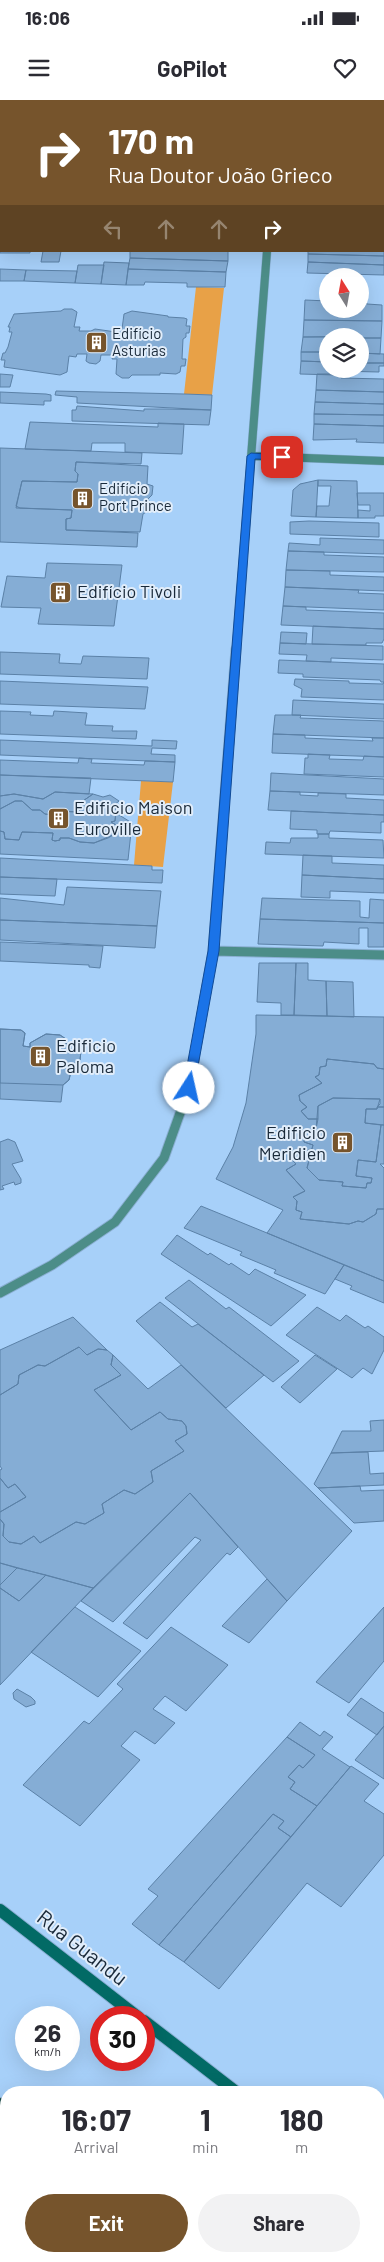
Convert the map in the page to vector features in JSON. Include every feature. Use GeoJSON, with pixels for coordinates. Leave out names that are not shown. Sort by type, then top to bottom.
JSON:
{"type":"FeatureCollection","features":[{"type":"Feature","properties":{"kind":"street"},"geometry":{"type":"LineString","coordinates":[[0,1293],[52,1265],[115,1222],[164,1158],[189,1088],[213,951],[267,252]]}},
{"type":"Feature","properties":{"kind":"street"},"geometry":{"type":"LineString","coordinates":[[251,456],[384,461]]}},
{"type":"Feature","properties":{"kind":"street"},"geometry":{"type":"LineString","coordinates":[[213,951],[384,955]]}},
{"type":"Feature","properties":{"kind":"street","name":"Rua Guandu"},"geometry":{"type":"LineString","coordinates":[[0,1910],[124,2006]]}},
{"type":"Feature","properties":{"kind":"street"},"geometry":{"type":"LineString","coordinates":[[155,2029],[228,2086]]}},
{"type":"Feature","properties":{"kind":"shaded area"},"geometry":{"type":"Polygon","coordinates":[[[196,287],[224,288],[212,395],[184,394],[196,287]]]}},
{"type":"Feature","properties":{"kind":"shaded area"},"geometry":{"type":"Polygon","coordinates":[[[141,781],[173,782],[163,867],[134,865],[141,781]]]}},
{"type":"Feature","properties":{"kind":"building"},"geometry":{"type":"Polygon","coordinates":[[[0,252],[30,252],[30,253],[0,252]]]}},
{"type":"Feature","properties":{"kind":"building"},"geometry":{"type":"Polygon","coordinates":[[[43,252],[61,252],[59,262],[41,262],[43,252]]]}},
{"type":"Feature","properties":{"kind":"building"},"geometry":{"type":"Polygon","coordinates":[[[130,252],[228,252],[228,261],[130,258],[130,252]]]}},
{"type":"Feature","properties":{"kind":"building"},"geometry":{"type":"Polygon","coordinates":[[[308,252],[384,252],[384,256],[308,254],[308,252]]]}},
{"type":"Feature","properties":{"kind":"building"},"geometry":{"type":"Polygon","coordinates":[[[308,254],[384,256],[384,265],[308,262],[308,254]]]}},
{"type":"Feature","properties":{"kind":"building"},"geometry":{"type":"Polygon","coordinates":[[[130,258],[228,261],[226,272],[128,269],[130,258]]]}},
{"type":"Feature","properties":{"kind":"building"},"geometry":{"type":"Polygon","coordinates":[[[104,262],[129,263],[126,285],[101,284],[104,262]]]}},
{"type":"Feature","properties":{"kind":"building"},"geometry":{"type":"Polygon","coordinates":[[[308,262],[384,265],[384,275],[369,275],[369,268],[319,268],[319,273],[307,273],[308,262]]]}},
{"type":"Feature","properties":{"kind":"building"},"geometry":{"type":"Polygon","coordinates":[[[78,265],[104,265],[101,284],[75,283],[78,265]]]}},
{"type":"Feature","properties":{"kind":"building"},"geometry":{"type":"Polygon","coordinates":[[[0,269],[26,270],[24,281],[0,281],[0,269]]]}},
{"type":"Feature","properties":{"kind":"building"},"geometry":{"type":"Polygon","coordinates":[[[128,269],[226,272],[225,287],[187,287],[187,283],[145,282],[144,285],[126,285],[128,269]]]}},
{"type":"Feature","properties":{"kind":"building"},"geometry":{"type":"Polygon","coordinates":[[[26,270],[77,271],[75,283],[24,281],[26,270]]]}},
{"type":"Feature","properties":{"kind":"building"},"geometry":{"type":"Polygon","coordinates":[[[305,300],[319,301],[319,318],[369,318],[369,304],[382,305],[382,321],[304,320],[305,300]]]}},
{"type":"Feature","properties":{"kind":"building","name":"Edifício Asturias"},"geometry":{"type":"Polygon","coordinates":[[[72,309],[77,312],[74,327],[80,327],[79,331],[95,329],[116,332],[116,328],[122,329],[124,314],[132,311],[187,319],[186,326],[190,326],[189,333],[186,333],[186,337],[183,339],[182,359],[186,359],[185,366],[181,366],[180,372],[176,374],[132,375],[129,378],[122,378],[116,374],[117,359],[112,359],[113,355],[101,355],[100,361],[96,364],[86,361],[87,354],[77,354],[76,357],[69,356],[67,372],[60,375],[4,367],[5,360],[1,360],[3,353],[5,353],[8,347],[12,332],[9,332],[10,327],[8,327],[14,314],[61,311],[72,309]]]}},
{"type":"Feature","properties":{"kind":"building"},"geometry":{"type":"Polygon","coordinates":[[[304,320],[382,321],[381,338],[369,338],[369,328],[319,328],[319,337],[303,337],[304,320]]]}},
{"type":"Feature","properties":{"kind":"building"},"geometry":{"type":"Polygon","coordinates":[[[303,337],[319,337],[319,352],[301,352],[303,337]]]}},
{"type":"Feature","properties":{"kind":"building"},"geometry":{"type":"Polygon","coordinates":[[[369,338],[381,338],[380,354],[369,353],[369,338]]]}},
{"type":"Feature","properties":{"kind":"building"},"geometry":{"type":"Polygon","coordinates":[[[301,352],[319,352],[319,362],[301,361],[301,352]]]}},
{"type":"Feature","properties":{"kind":"building"},"geometry":{"type":"Polygon","coordinates":[[[369,353],[384,354],[384,363],[369,363],[369,353]]]}},
{"type":"Feature","properties":{"kind":"building"},"geometry":{"type":"Polygon","coordinates":[[[301,361],[319,362],[319,375],[300,374],[301,361]]]}},
{"type":"Feature","properties":{"kind":"building"},"geometry":{"type":"Polygon","coordinates":[[[369,363],[384,363],[384,366],[379,366],[379,372],[369,372],[369,363]]]}},
{"type":"Feature","properties":{"kind":"building"},"geometry":{"type":"Polygon","coordinates":[[[0,374],[13,375],[10,387],[0,387],[0,374]]]}},
{"type":"Feature","properties":{"kind":"building"},"geometry":{"type":"Polygon","coordinates":[[[317,374],[319,374],[319,378],[384,379],[384,392],[316,390],[317,374]]]}},
{"type":"Feature","properties":{"kind":"building"},"geometry":{"type":"Polygon","coordinates":[[[316,390],[384,392],[384,404],[315,402],[316,390]]]}},
{"type":"Feature","properties":{"kind":"building"},"geometry":{"type":"Polygon","coordinates":[[[56,391],[212,395],[211,410],[77,403],[77,397],[55,395],[56,391]]]}},
{"type":"Feature","properties":{"kind":"building"},"geometry":{"type":"Polygon","coordinates":[[[0,392],[46,394],[51,395],[51,401],[44,401],[44,405],[0,403],[0,392]]]}},
{"type":"Feature","properties":{"kind":"building"},"geometry":{"type":"Polygon","coordinates":[[[315,402],[384,404],[384,415],[314,414],[315,402]]]}},
{"type":"Feature","properties":{"kind":"building"},"geometry":{"type":"Polygon","coordinates":[[[77,406],[144,411],[144,409],[211,410],[209,425],[72,421],[72,410],[76,410],[77,406]]]}},
{"type":"Feature","properties":{"kind":"building"},"geometry":{"type":"Polygon","coordinates":[[[314,414],[384,415],[384,426],[314,424],[314,414]]]}},
{"type":"Feature","properties":{"kind":"building"},"geometry":{"type":"Polygon","coordinates":[[[30,422],[158,427],[158,423],[184,424],[182,454],[125,452],[125,443],[92,443],[91,451],[25,449],[30,422]]]}},
{"type":"Feature","properties":{"kind":"building"},"geometry":{"type":"Polygon","coordinates":[[[314,424],[384,426],[384,443],[356,442],[357,439],[313,440],[314,424]]]}},
{"type":"Feature","properties":{"kind":"building"},"geometry":{"type":"Polygon","coordinates":[[[0,448],[142,453],[141,464],[76,462],[77,482],[22,481],[16,506],[20,508],[72,510],[71,518],[66,519],[66,530],[138,533],[137,547],[0,542],[0,448]]]}},
{"type":"Feature","properties":{"kind":"building","name":"Edifício Port Prince"},"geometry":{"type":"Polygon","coordinates":[[[76,462],[148,466],[147,484],[153,486],[152,495],[148,499],[150,510],[143,514],[140,532],[66,530],[66,519],[71,518],[72,510],[16,508],[22,481],[77,482],[76,462]]]}},
{"type":"Feature","properties":{"kind":"building"},"geometry":{"type":"Polygon","coordinates":[[[318,480],[357,481],[358,518],[316,517],[317,506],[329,506],[331,486],[318,486],[318,480]]]}},
{"type":"Feature","properties":{"kind":"building"},"geometry":{"type":"Polygon","coordinates":[[[318,480],[316,517],[291,516],[293,490],[300,484],[318,480]]]}},
{"type":"Feature","properties":{"kind":"building"},"geometry":{"type":"Polygon","coordinates":[[[357,493],[384,493],[384,516],[358,518],[358,510],[370,511],[370,505],[358,505],[357,493]]]}},
{"type":"Feature","properties":{"kind":"building"},"geometry":{"type":"Polygon","coordinates":[[[290,522],[379,523],[379,537],[290,534],[290,522]]]}},
{"type":"Feature","properties":{"kind":"building"},"geometry":{"type":"Polygon","coordinates":[[[320,538],[384,540],[384,554],[288,551],[289,543],[320,545],[320,538]]]}},
{"type":"Feature","properties":{"kind":"building"},"geometry":{"type":"Polygon","coordinates":[[[288,551],[324,552],[324,555],[384,557],[384,572],[286,570],[288,551]]]}},
{"type":"Feature","properties":{"kind":"building","name":"Edifício Tivoli"},"geometry":{"type":"Polygon","coordinates":[[[47,563],[122,565],[114,626],[38,624],[41,608],[1,607],[7,576],[45,578],[47,563]]]}},
{"type":"Feature","properties":{"kind":"building"},"geometry":{"type":"Polygon","coordinates":[[[286,570],[330,571],[330,575],[384,577],[384,591],[285,587],[286,570]]]}},
{"type":"Feature","properties":{"kind":"building"},"geometry":{"type":"Polygon","coordinates":[[[285,587],[359,590],[358,593],[384,594],[384,610],[283,606],[285,587]]]}},
{"type":"Feature","properties":{"kind":"building"},"geometry":{"type":"Polygon","coordinates":[[[283,606],[306,607],[306,610],[384,613],[384,629],[281,625],[283,606]]]}},
{"type":"Feature","properties":{"kind":"building"},"geometry":{"type":"Polygon","coordinates":[[[313,626],[384,629],[384,639],[382,643],[366,643],[366,645],[312,644],[313,626]]]}},
{"type":"Feature","properties":{"kind":"building"},"geometry":{"type":"Polygon","coordinates":[[[281,632],[307,633],[306,644],[280,643],[281,632]]]}},
{"type":"Feature","properties":{"kind":"building"},"geometry":{"type":"Polygon","coordinates":[[[280,643],[383,646],[383,660],[331,658],[331,662],[306,661],[307,655],[279,654],[280,643]]]}},
{"type":"Feature","properties":{"kind":"building"},"geometry":{"type":"Polygon","coordinates":[[[0,652],[60,654],[59,663],[81,664],[83,656],[149,658],[147,679],[0,674],[0,652]]]}},
{"type":"Feature","properties":{"kind":"building"},"geometry":{"type":"Polygon","coordinates":[[[279,660],[384,664],[384,682],[380,680],[303,677],[303,674],[278,673],[279,660]]]}},
{"type":"Feature","properties":{"kind":"building"},"geometry":{"type":"Polygon","coordinates":[[[295,679],[349,681],[349,683],[383,684],[384,682],[384,700],[301,697],[302,689],[294,685],[295,679]]]}},
{"type":"Feature","properties":{"kind":"building"},"geometry":{"type":"Polygon","coordinates":[[[0,681],[148,687],[145,709],[0,704],[0,681]]]}},
{"type":"Feature","properties":{"kind":"building"},"geometry":{"type":"Polygon","coordinates":[[[293,700],[384,704],[384,719],[292,715],[293,700]]]}},
{"type":"Feature","properties":{"kind":"building"},"geometry":{"type":"Polygon","coordinates":[[[0,711],[31,712],[30,715],[53,716],[54,711],[87,713],[85,725],[113,726],[112,731],[137,731],[136,739],[0,734],[0,711]]]}},
{"type":"Feature","properties":{"kind":"building"},"geometry":{"type":"Polygon","coordinates":[[[275,715],[301,715],[300,718],[384,721],[384,738],[273,734],[275,715]]]}},
{"type":"Feature","properties":{"kind":"building"},"geometry":{"type":"Polygon","coordinates":[[[273,734],[305,735],[305,738],[373,741],[372,738],[384,738],[384,757],[272,753],[273,734]]]}},
{"type":"Feature","properties":{"kind":"building"},"geometry":{"type":"Polygon","coordinates":[[[0,740],[152,746],[152,740],[177,741],[176,749],[152,748],[151,754],[175,755],[175,762],[0,755],[0,740]]]}},
{"type":"Feature","properties":{"kind":"building"},"geometry":{"type":"Polygon","coordinates":[[[308,754],[330,755],[329,759],[363,760],[364,756],[384,757],[384,777],[304,774],[305,758],[308,758],[308,754]]]}},
{"type":"Feature","properties":{"kind":"building"},"geometry":{"type":"Polygon","coordinates":[[[79,758],[92,759],[91,763],[144,765],[145,761],[175,762],[173,782],[0,775],[0,760],[78,763],[79,758]]]}},
{"type":"Feature","properties":{"kind":"building"},"geometry":{"type":"Polygon","coordinates":[[[271,773],[384,779],[384,795],[270,791],[271,773]]]}},
{"type":"Feature","properties":{"kind":"building"},"geometry":{"type":"Polygon","coordinates":[[[0,775],[91,778],[89,794],[55,792],[43,799],[14,794],[0,796],[0,775]]]}},
{"type":"Feature","properties":{"kind":"building"},"geometry":{"type":"Polygon","coordinates":[[[270,791],[300,792],[300,795],[318,796],[318,793],[346,794],[346,798],[384,800],[384,815],[268,810],[270,791]]]}},
{"type":"Feature","properties":{"kind":"building"},"geometry":{"type":"Polygon","coordinates":[[[55,792],[93,794],[80,803],[79,812],[54,811],[53,815],[45,814],[40,810],[32,810],[22,801],[15,801],[0,809],[0,796],[14,794],[43,799],[55,792]]]}},
{"type":"Feature","properties":{"kind":"building","name":"Edificio Maison Euroville"},"geometry":{"type":"Polygon","coordinates":[[[93,794],[103,797],[110,795],[119,801],[113,806],[116,809],[115,821],[111,822],[116,825],[115,834],[108,838],[94,843],[80,842],[69,838],[60,838],[60,840],[55,841],[52,840],[53,833],[22,832],[19,840],[5,839],[4,832],[0,831],[0,809],[15,801],[22,801],[32,810],[40,810],[45,814],[53,815],[54,811],[79,812],[80,803],[93,794]]]}},
{"type":"Feature","properties":{"kind":"building"},"geometry":{"type":"Polygon","coordinates":[[[291,811],[384,815],[384,822],[381,822],[381,833],[330,831],[329,834],[317,834],[317,830],[290,829],[291,811]]]}},
{"type":"Feature","properties":{"kind":"building"},"geometry":{"type":"Polygon","coordinates":[[[116,813],[132,823],[128,860],[0,854],[0,831],[4,832],[5,839],[19,840],[22,832],[53,833],[52,840],[55,841],[60,840],[60,838],[69,838],[80,842],[94,843],[115,834],[116,825],[111,822],[115,821],[116,813]]]}},
{"type":"Feature","properties":{"kind":"building"},"geometry":{"type":"Polygon","coordinates":[[[318,834],[329,834],[329,838],[383,840],[384,858],[265,854],[266,842],[290,843],[291,838],[318,838],[318,834]]]}},
{"type":"Feature","properties":{"kind":"building"},"geometry":{"type":"Polygon","coordinates":[[[303,855],[332,856],[332,863],[384,865],[384,879],[302,875],[303,855]]]}},
{"type":"Feature","properties":{"kind":"building"},"geometry":{"type":"Polygon","coordinates":[[[0,858],[152,866],[152,870],[163,870],[162,883],[0,877],[0,858]]]}},
{"type":"Feature","properties":{"kind":"building"},"geometry":{"type":"Polygon","coordinates":[[[302,875],[384,879],[384,893],[330,891],[330,898],[301,897],[302,875]]]}},
{"type":"Feature","properties":{"kind":"building"},"geometry":{"type":"Polygon","coordinates":[[[0,877],[57,879],[55,896],[0,894],[0,877]]]}},
{"type":"Feature","properties":{"kind":"building"},"geometry":{"type":"Polygon","coordinates":[[[67,887],[161,891],[157,926],[0,920],[0,898],[64,905],[67,887]]]}},
{"type":"Feature","properties":{"kind":"building"},"geometry":{"type":"Polygon","coordinates":[[[262,898],[360,901],[360,917],[369,918],[370,899],[384,900],[384,923],[260,919],[262,898]]]}},
{"type":"Feature","properties":{"kind":"building"},"geometry":{"type":"Polygon","coordinates":[[[260,919],[384,923],[384,947],[368,947],[368,928],[359,928],[359,944],[324,942],[323,946],[258,944],[260,919]]]}},
{"type":"Feature","properties":{"kind":"building"},"geometry":{"type":"Polygon","coordinates":[[[0,920],[157,926],[155,948],[0,940],[0,920]]]}},
{"type":"Feature","properties":{"kind":"building"},"geometry":{"type":"Polygon","coordinates":[[[0,942],[103,946],[100,968],[89,967],[89,965],[0,961],[0,942]]]}},
{"type":"Feature","properties":{"kind":"building"},"geometry":{"type":"Polygon","coordinates":[[[259,963],[296,963],[294,1015],[281,1015],[281,1003],[257,1002],[259,963]]]}},
{"type":"Feature","properties":{"kind":"building"},"geometry":{"type":"Polygon","coordinates":[[[296,963],[308,963],[308,980],[326,981],[327,1016],[294,1015],[296,963]]]}},
{"type":"Feature","properties":{"kind":"building"},"geometry":{"type":"Polygon","coordinates":[[[326,981],[353,982],[354,1017],[327,1016],[326,981]]]}},
{"type":"Feature","properties":{"kind":"building"},"geometry":{"type":"Polygon","coordinates":[[[256,1015],[384,1017],[384,1069],[377,1068],[374,1064],[327,1059],[326,1066],[320,1067],[319,1075],[315,1077],[322,1083],[299,1095],[300,1101],[307,1107],[301,1111],[308,1119],[318,1119],[316,1129],[306,1130],[304,1142],[313,1145],[312,1149],[302,1152],[291,1159],[296,1164],[286,1170],[305,1191],[293,1197],[297,1201],[296,1210],[302,1212],[300,1219],[349,1224],[358,1221],[363,1222],[376,1214],[377,1209],[384,1209],[384,1281],[267,1233],[283,1210],[216,1179],[233,1147],[246,1103],[256,1034],[256,1015]]]}},
{"type":"Feature","properties":{"kind":"building","name":"Edificio Paloma"},"geometry":{"type":"Polygon","coordinates":[[[0,1029],[21,1030],[25,1033],[23,1046],[30,1047],[30,1043],[46,1034],[60,1035],[66,1039],[65,1043],[75,1046],[81,1051],[80,1060],[67,1068],[71,1071],[69,1080],[63,1085],[61,1102],[0,1099],[0,1029]]]}},
{"type":"Feature","properties":{"kind":"building","name":"Edificio Paloma"},"geometry":{"type":"Polygon","coordinates":[[[0,1029],[21,1030],[25,1033],[23,1046],[30,1047],[30,1043],[46,1034],[60,1035],[66,1039],[65,1043],[75,1046],[81,1051],[80,1060],[67,1068],[71,1071],[69,1080],[63,1085],[0,1083],[0,1029]]]}},
{"type":"Feature","properties":{"kind":"building"},"geometry":{"type":"Polygon","coordinates":[[[327,1059],[374,1064],[377,1068],[384,1069],[384,1107],[377,1107],[380,1104],[380,1099],[333,1098],[318,1106],[318,1119],[308,1119],[301,1111],[307,1107],[300,1101],[299,1095],[322,1083],[315,1077],[319,1075],[320,1067],[326,1066],[327,1059]]]}},
{"type":"Feature","properties":{"kind":"building","name":"Edificio Meridien"},"geometry":{"type":"Polygon","coordinates":[[[333,1098],[380,1099],[377,1109],[366,1109],[365,1123],[381,1125],[376,1162],[358,1160],[356,1176],[372,1178],[371,1183],[367,1183],[366,1188],[342,1186],[343,1182],[319,1180],[307,1168],[313,1145],[304,1142],[306,1130],[316,1129],[318,1106],[333,1098]]]}},
{"type":"Feature","properties":{"kind":"building"},"geometry":{"type":"Polygon","coordinates":[[[377,1107],[384,1107],[384,1125],[365,1123],[366,1109],[377,1109],[377,1107]]]}},
{"type":"Feature","properties":{"kind":"building"},"geometry":{"type":"Polygon","coordinates":[[[381,1125],[384,1125],[384,1164],[380,1164],[384,1168],[384,1209],[377,1209],[376,1214],[363,1222],[358,1221],[349,1224],[300,1219],[302,1212],[296,1210],[297,1201],[293,1197],[305,1191],[286,1170],[296,1164],[291,1159],[302,1152],[312,1149],[307,1168],[319,1180],[343,1182],[342,1186],[366,1188],[367,1183],[371,1183],[372,1178],[356,1176],[358,1160],[376,1162],[381,1125]]]}},
{"type":"Feature","properties":{"kind":"building"},"geometry":{"type":"Polygon","coordinates":[[[8,1139],[15,1142],[23,1161],[12,1164],[21,1179],[21,1183],[15,1185],[14,1182],[2,1186],[4,1189],[0,1190],[0,1142],[8,1139]]]}},
{"type":"Feature","properties":{"kind":"building"},"geometry":{"type":"Polygon","coordinates":[[[201,1206],[344,1265],[325,1294],[274,1273],[276,1270],[240,1255],[242,1252],[184,1228],[201,1206]]]}},
{"type":"Feature","properties":{"kind":"building"},"geometry":{"type":"Polygon","coordinates":[[[177,1235],[208,1255],[210,1253],[229,1265],[231,1263],[249,1275],[255,1269],[306,1295],[271,1326],[161,1254],[177,1235]]]}},
{"type":"Feature","properties":{"kind":"building"},"geometry":{"type":"Polygon","coordinates":[[[344,1265],[384,1281],[384,1303],[350,1289],[352,1286],[335,1279],[344,1265]]]}},
{"type":"Feature","properties":{"kind":"building"},"geometry":{"type":"Polygon","coordinates":[[[189,1280],[226,1309],[229,1307],[299,1361],[273,1382],[165,1298],[189,1280]]]}},
{"type":"Feature","properties":{"kind":"building"},"geometry":{"type":"Polygon","coordinates":[[[160,1302],[192,1327],[198,1324],[264,1375],[226,1408],[136,1321],[160,1302]]]}},
{"type":"Feature","properties":{"kind":"building"},"geometry":{"type":"Polygon","coordinates":[[[317,1307],[340,1321],[346,1315],[365,1328],[368,1326],[384,1337],[384,1350],[372,1374],[363,1368],[352,1378],[286,1335],[317,1307]]]}},
{"type":"Feature","properties":{"kind":"building"},"geometry":{"type":"Polygon","coordinates":[[[73,1317],[107,1350],[98,1349],[87,1355],[79,1347],[45,1366],[38,1365],[19,1375],[18,1384],[0,1395],[0,1350],[73,1317]]]}},
{"type":"Feature","properties":{"kind":"building"},"geometry":{"type":"Polygon","coordinates":[[[79,1347],[87,1355],[98,1349],[107,1350],[113,1355],[111,1365],[121,1375],[94,1390],[131,1430],[160,1412],[168,1419],[182,1421],[186,1426],[187,1434],[175,1441],[184,1451],[151,1471],[153,1482],[135,1494],[124,1490],[102,1504],[104,1513],[85,1524],[76,1522],[40,1543],[34,1536],[21,1544],[9,1542],[3,1536],[4,1524],[0,1519],[0,1512],[26,1497],[15,1484],[8,1488],[0,1478],[0,1470],[2,1469],[0,1466],[0,1395],[18,1384],[19,1375],[38,1365],[45,1366],[79,1347]]]}},
{"type":"Feature","properties":{"kind":"building"},"geometry":{"type":"Polygon","coordinates":[[[113,1355],[148,1389],[181,1365],[352,1531],[287,1601],[190,1493],[93,1588],[0,1563],[0,1519],[4,1524],[3,1536],[9,1542],[21,1544],[34,1536],[40,1543],[76,1522],[85,1524],[104,1513],[102,1504],[124,1490],[135,1494],[153,1482],[151,1471],[184,1451],[175,1441],[187,1434],[186,1426],[182,1421],[168,1419],[160,1412],[131,1430],[94,1390],[121,1375],[111,1365],[113,1355]]]}},
{"type":"Feature","properties":{"kind":"building"},"geometry":{"type":"Polygon","coordinates":[[[315,1355],[337,1369],[300,1403],[281,1387],[315,1355]]]}},
{"type":"Feature","properties":{"kind":"building"},"geometry":{"type":"Polygon","coordinates":[[[384,1420],[384,1451],[331,1453],[342,1431],[371,1431],[370,1421],[384,1420]]]}},
{"type":"Feature","properties":{"kind":"building"},"geometry":{"type":"Polygon","coordinates":[[[368,1452],[370,1474],[384,1473],[384,1485],[318,1488],[314,1484],[331,1453],[368,1452]]]}},
{"type":"Feature","properties":{"kind":"building"},"geometry":{"type":"Polygon","coordinates":[[[0,1478],[8,1488],[15,1484],[26,1497],[0,1512],[0,1478]]]}},
{"type":"Feature","properties":{"kind":"building"},"geometry":{"type":"Polygon","coordinates":[[[360,1486],[361,1491],[384,1490],[384,1521],[354,1523],[318,1488],[360,1486]]]}},
{"type":"Feature","properties":{"kind":"building"},"geometry":{"type":"Polygon","coordinates":[[[190,1493],[238,1547],[230,1555],[227,1553],[147,1639],[123,1623],[201,1540],[195,1537],[113,1622],[81,1601],[190,1493]]]}},
{"type":"Feature","properties":{"kind":"building"},"geometry":{"type":"Polygon","coordinates":[[[0,1563],[17,1568],[0,1585],[0,1563]]]}},
{"type":"Feature","properties":{"kind":"building"},"geometry":{"type":"Polygon","coordinates":[[[17,1568],[46,1575],[19,1601],[0,1588],[0,1585],[17,1568]]]}},
{"type":"Feature","properties":{"kind":"building"},"geometry":{"type":"Polygon","coordinates":[[[46,1575],[93,1588],[0,1685],[0,1588],[19,1601],[46,1575]]]}},
{"type":"Feature","properties":{"kind":"building"},"geometry":{"type":"Polygon","coordinates":[[[267,1579],[287,1601],[249,1643],[222,1626],[267,1579]]]}},
{"type":"Feature","properties":{"kind":"building"},"geometry":{"type":"Polygon","coordinates":[[[75,1607],[141,1651],[98,1697],[31,1652],[75,1607]]]}},
{"type":"Feature","properties":{"kind":"building"},"geometry":{"type":"Polygon","coordinates":[[[384,1607],[384,1661],[349,1703],[316,1682],[384,1607]]]}},
{"type":"Feature","properties":{"kind":"building"},"geometry":{"type":"Polygon","coordinates":[[[171,1627],[228,1665],[186,1711],[165,1696],[153,1709],[175,1723],[155,1744],[135,1731],[121,1746],[140,1760],[80,1826],[23,1785],[84,1721],[89,1724],[123,1689],[117,1684],[171,1627]]]}},
{"type":"Feature","properties":{"kind":"building"},"geometry":{"type":"Polygon","coordinates":[[[17,1689],[31,1697],[35,1704],[26,1707],[14,1699],[13,1693],[17,1689]]]}},
{"type":"Feature","properties":{"kind":"building"},"geometry":{"type":"Polygon","coordinates":[[[361,1698],[384,1713],[384,1726],[377,1735],[347,1715],[361,1698]]]}},
{"type":"Feature","properties":{"kind":"building"},"geometry":{"type":"Polygon","coordinates":[[[300,1722],[320,1736],[324,1731],[333,1737],[322,1749],[350,1767],[317,1806],[290,1789],[295,1782],[288,1777],[299,1765],[303,1768],[315,1755],[287,1737],[300,1722]]]}},
{"type":"Feature","properties":{"kind":"building"},"geometry":{"type":"Polygon","coordinates":[[[384,1726],[384,1779],[355,1760],[384,1726]]]}},
{"type":"Feature","properties":{"kind":"building"},"geometry":{"type":"Polygon","coordinates":[[[287,1737],[315,1755],[303,1768],[299,1765],[288,1777],[295,1782],[290,1789],[317,1806],[291,1837],[278,1828],[284,1821],[273,1814],[159,1945],[132,1924],[158,1896],[148,1889],[287,1737]]]}},
{"type":"Feature","properties":{"kind":"building"},"geometry":{"type":"Polygon","coordinates":[[[351,1766],[379,1784],[364,1801],[384,1814],[384,1855],[341,1907],[307,1883],[219,1989],[184,1962],[351,1766]]]}},
{"type":"Feature","properties":{"kind":"building"},"geometry":{"type":"Polygon","coordinates":[[[273,1814],[284,1821],[278,1828],[291,1837],[184,1962],[159,1945],[273,1814]]]}},
{"type":"Feature","properties":{"kind":"place","name":"Edifício Asturias"},"geometry":{"type":"Point","coordinates":[96,343]}},
{"type":"Feature","properties":{"kind":"place","name":"Edifício Port Prince"},"geometry":{"type":"Point","coordinates":[83,498]}},
{"type":"Feature","properties":{"kind":"place","name":"Edifício Tivoli"},"geometry":{"type":"Point","coordinates":[61,592]}},
{"type":"Feature","properties":{"kind":"place","name":"Edificio Maison Euroville"},"geometry":{"type":"Point","coordinates":[58,818]}},
{"type":"Feature","properties":{"kind":"place","name":"Edificio Paloma"},"geometry":{"type":"Point","coordinates":[40,1056]}},
{"type":"Feature","properties":{"kind":"place","name":"Edificio Meridien"},"geometry":{"type":"Point","coordinates":[342,1143]}},
{"type":"Feature","properties":{"kind":"route"},"geometry":{"type":"LineString","coordinates":[[189,1088],[213,951],[251,456],[282,457]]}}]}
